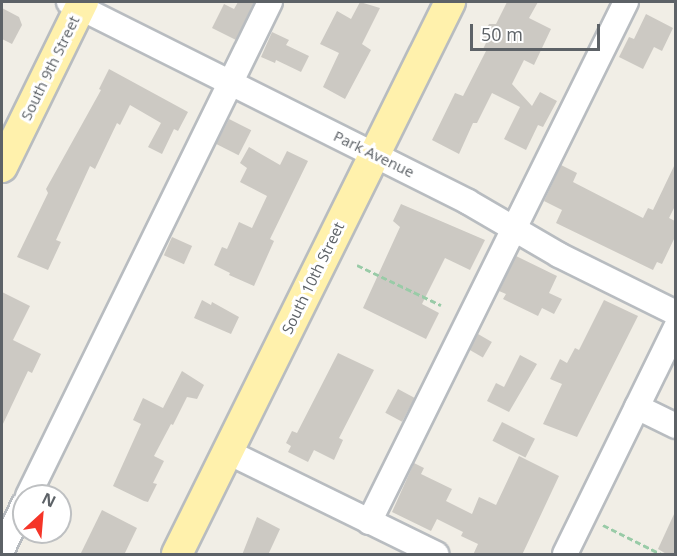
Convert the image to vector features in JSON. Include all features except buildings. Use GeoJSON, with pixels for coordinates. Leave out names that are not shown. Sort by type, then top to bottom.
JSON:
{"type":"FeatureCollection","features":[{"type":"Feature","properties":{"kind":"main road","name":"South 10th Street"},"geometry":{"type":"LineString","coordinates":[[177,555],[450,2]]}},
{"type":"Feature","properties":{"kind":"main road","name":"South 9th Street"},"geometry":{"type":"LineString","coordinates":[[2,167],[77,3]]}},
{"type":"Feature","properties":{"kind":"street"},"geometry":{"type":"LineString","coordinates":[[34,484],[270,2]]}},
{"type":"Feature","properties":{"kind":"street"},"geometry":{"type":"LineString","coordinates":[[369,522],[626,2]]}},
{"type":"Feature","properties":{"kind":"street","name":"Park Avenue"},"geometry":{"type":"LineString","coordinates":[[77,3],[468,202],[559,255],[675,313]]}},
{"type":"Feature","properties":{"kind":"street"},"geometry":{"type":"LineString","coordinates":[[565,555],[675,327]]}},
{"type":"Feature","properties":{"kind":"street"},"geometry":{"type":"LineString","coordinates":[[637,407],[675,426]]}},
{"type":"Feature","properties":{"kind":"street"},"geometry":{"type":"LineString","coordinates":[[228,452],[436,555]]}},
{"type":"Feature","properties":{"kind":"street"},"geometry":{"type":"LineString","coordinates":[[2,550],[12,529]]}},
{"type":"Feature","properties":{"kind":"path"},"geometry":{"type":"LineString","coordinates":[[357,265],[441,306]]}},
{"type":"Feature","properties":{"kind":"path"},"geometry":{"type":"LineString","coordinates":[[603,525],[661,555]]}}]}
